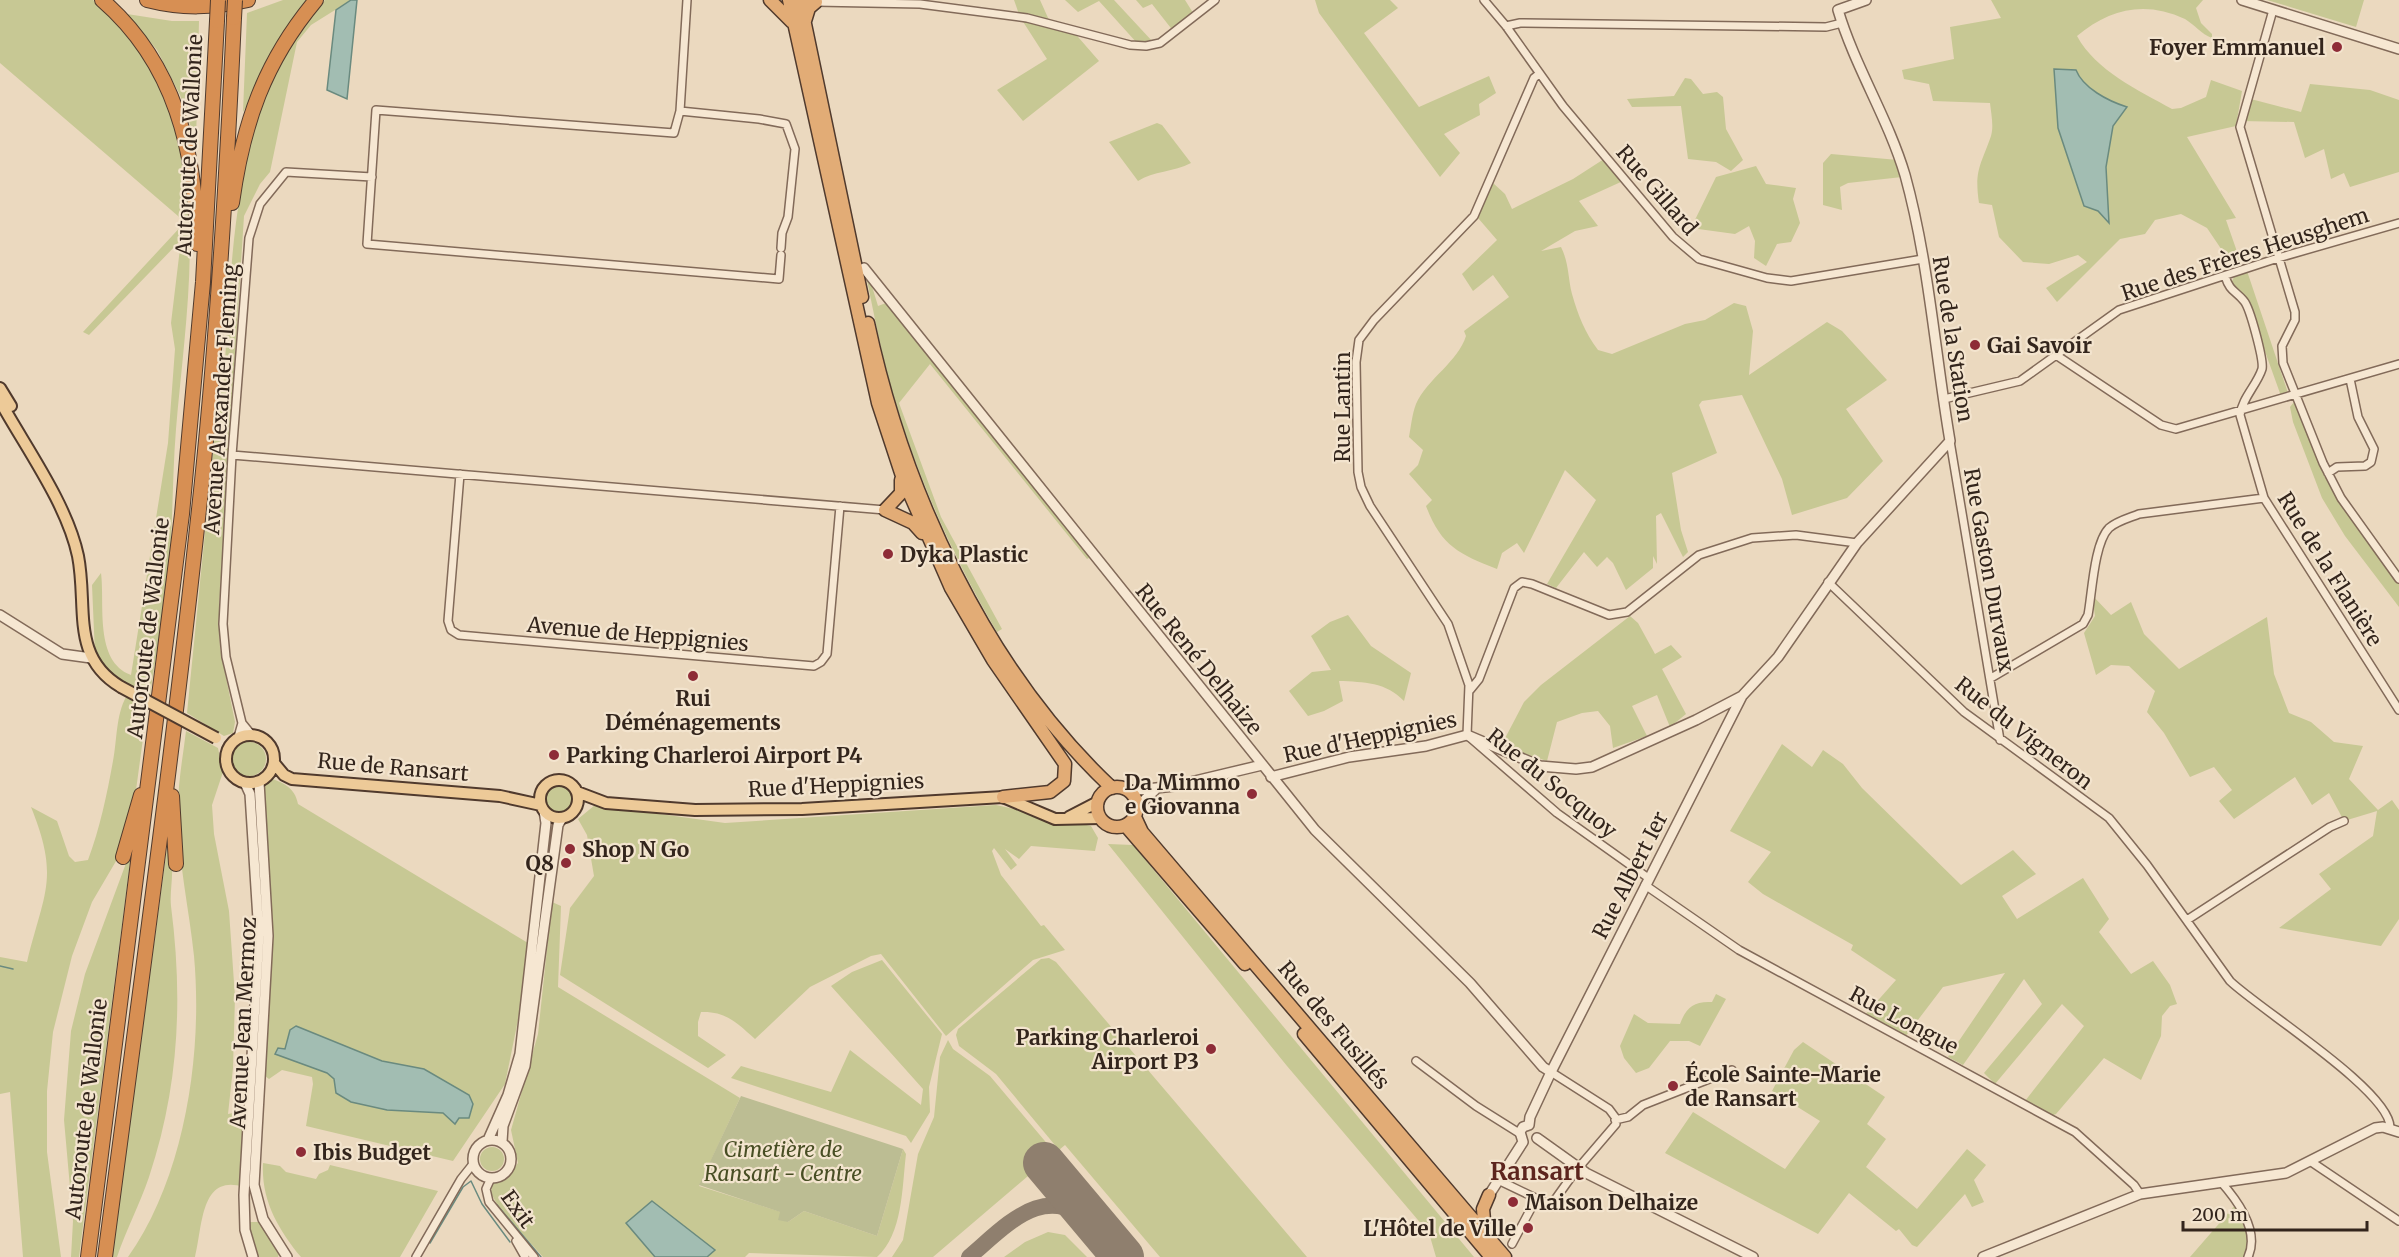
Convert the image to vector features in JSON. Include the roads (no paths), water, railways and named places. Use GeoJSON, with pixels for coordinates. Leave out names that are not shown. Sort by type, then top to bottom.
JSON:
{"type":"FeatureCollection","features":[{"type":"Feature","properties":{"kind":"highway"},"geometry":{"type":"LineString","coordinates":[[102,0],[133,33],[150,57],[178,113],[193,168],[197,258],[203,282]]}},
{"type":"Feature","properties":{"kind":"highway"},"geometry":{"type":"LineString","coordinates":[[147,0],[167,5],[205,8],[248,0]]}},
{"type":"Feature","properties":{"kind":"highway","name":"Autoroute de Wallonie"},"geometry":{"type":"LineString","coordinates":[[88,1257],[154,756],[182,514],[203,282],[218,0]]}},
{"type":"Feature","properties":{"kind":"highway","name":"Autoroute de Wallonie"},"geometry":{"type":"LineString","coordinates":[[105,1257],[171,752],[203,478],[223,224],[235,0]]}},
{"type":"Feature","properties":{"kind":"highway"},"geometry":{"type":"LineString","coordinates":[[223,224],[231,210],[245,128],[262,82],[282,47],[316,0]]}},
{"type":"Feature","properties":{"kind":"highway"},"geometry":{"type":"LineString","coordinates":[[770,0],[800,23]]}},
{"type":"Feature","properties":{"kind":"highway"},"geometry":{"type":"LineString","coordinates":[[789,0],[800,23],[886,400],[931,522],[990,637],[1104,795],[1100,818],[1115,828],[1133,816],[1129,791],[1104,795]]}},
{"type":"Feature","properties":{"kind":"highway"},"geometry":{"type":"LineString","coordinates":[[800,0],[800,23],[878,403],[902,476],[927,539],[980,639],[1065,762],[1064,781],[1050,792],[1004,797]]}},
{"type":"Feature","properties":{"kind":"highway"},"geometry":{"type":"LineString","coordinates":[[800,23],[814,1]]}},
{"type":"Feature","properties":{"kind":"highway"},"geometry":{"type":"LineString","coordinates":[[854,256],[864,268]]}},
{"type":"Feature","properties":{"kind":"highway"},"geometry":{"type":"LineString","coordinates":[[902,476],[901,493],[885,510],[913,523],[927,539]]}},
{"type":"Feature","properties":{"kind":"highway"},"geometry":{"type":"LineString","coordinates":[[1036,721],[1104,795]]}},
{"type":"Feature","properties":{"kind":"highway"},"geometry":{"type":"LineString","coordinates":[[171,752],[176,864]]}},
{"type":"Feature","properties":{"kind":"highway"},"geometry":{"type":"LineString","coordinates":[[123,857],[154,756]]}},
{"type":"Feature","properties":{"kind":"highway","name":"Rue des Fusillés"},"geometry":{"type":"LineString","coordinates":[[1133,816],[1142,831],[1505,1257]]}},
{"type":"Feature","properties":{"kind":"highway","name":"Rue des Fusillés"},"geometry":{"type":"LineString","coordinates":[[1133,816],[1491,1257]]}},
{"type":"Feature","properties":{"kind":"highway"},"geometry":{"type":"LineString","coordinates":[[1460,1203],[1478,1202],[1489,1195]]}},
{"type":"Feature","properties":{"kind":"highway"},"geometry":{"type":"LineString","coordinates":[[1485,1233],[1483,1209],[1489,1195]]}},
{"type":"Feature","properties":{"kind":"main road"},"geometry":{"type":"LineString","coordinates":[[0,387],[61,496],[77,530],[90,583],[91,658]]}},
{"type":"Feature","properties":{"kind":"main road"},"geometry":{"type":"LineString","coordinates":[[0,401],[56,500],[71,533],[83,584],[85,641],[91,658],[106,678],[218,740],[226,754],[226,762],[232,775],[245,783],[263,779],[274,763]]}},
{"type":"Feature","properties":{"kind":"main road"},"geometry":{"type":"LineString","coordinates":[[218,740],[236,739],[251,734],[269,743],[274,763],[284,775]]}},
{"type":"Feature","properties":{"kind":"main road"},"geometry":{"type":"LineString","coordinates":[[226,754],[236,739]]}},
{"type":"Feature","properties":{"kind":"main road","name":"Rue de Ransart"},"geometry":{"type":"LineString","coordinates":[[263,779],[284,775],[292,779],[500,796],[542,808]]}},
{"type":"Feature","properties":{"kind":"main road"},"geometry":{"type":"LineString","coordinates":[[556,779],[569,782],[578,792],[575,809],[562,818],[555,818],[542,808],[541,791],[550,781],[556,779]]}},
{"type":"Feature","properties":{"kind":"main road","name":"Rue de Ransart"},"geometry":{"type":"LineString","coordinates":[[500,796],[541,791]]}},
{"type":"Feature","properties":{"kind":"main road","name":"Rue d'Heppignies"},"geometry":{"type":"LineString","coordinates":[[578,792],[606,803]]}},
{"type":"Feature","properties":{"kind":"main road"},"geometry":{"type":"LineString","coordinates":[[1064,819],[1104,795]]}},
{"type":"Feature","properties":{"kind":"main road","name":"Rue d'Heppignies"},"geometry":{"type":"LineString","coordinates":[[575,809],[606,803],[696,810],[802,809],[1004,797],[1044,816],[1064,819],[1100,818]]}},
{"type":"Feature","properties":{"kind":"street"},"geometry":{"type":"LineString","coordinates":[[680,111],[786,124],[795,149],[788,217],[782,233],[779,279],[367,244],[376,110],[674,134],[680,111],[687,0]]}},
{"type":"Feature","properties":{"kind":"street"},"geometry":{"type":"LineString","coordinates":[[814,1],[920,4],[1027,18],[1130,45],[1146,46],[1160,43],[1215,0]]}},
{"type":"Feature","properties":{"kind":"street","name":"Rue Gillard"},"geometry":{"type":"LineString","coordinates":[[1484,0],[1506,26],[1539,74],[1673,237],[1699,259],[1767,278],[1791,281],[1923,259]]}},
{"type":"Feature","properties":{"kind":"street"},"geometry":{"type":"LineString","coordinates":[[1837,5],[1866,0]]}},
{"type":"Feature","properties":{"kind":"street"},"geometry":{"type":"LineString","coordinates":[[2242,0],[2399,49]]}},
{"type":"Feature","properties":{"kind":"street","name":"Rue de la Station"},"geometry":{"type":"LineString","coordinates":[[1742,696],[1778,657],[1857,543],[1950,441],[1923,259],[1898,156],[1851,51],[1837,5]]}},
{"type":"Feature","properties":{"kind":"street"},"geometry":{"type":"LineString","coordinates":[[2273,10],[2240,125],[2295,312],[2295,320],[2282,346],[2283,363],[2328,473],[2341,498],[2399,579]]}},
{"type":"Feature","properties":{"kind":"street"},"geometry":{"type":"LineString","coordinates":[[1506,26],[1520,23],[1826,27],[1842,23]]}},
{"type":"Feature","properties":{"kind":"street","name":"Rue Lantin"},"geometry":{"type":"LineString","coordinates":[[1467,735],[1470,690],[1461,656],[1448,624],[1377,517],[1361,487],[1357,462],[1358,345],[1374,320],[1474,216],[1534,78],[1539,74]]}},
{"type":"Feature","properties":{"kind":"street","name":"Avenue Alexander Fleming"},"geometry":{"type":"LineString","coordinates":[[251,734],[242,723],[226,657],[223,624],[232,455],[249,238],[260,204],[286,172],[372,177]]}},
{"type":"Feature","properties":{"kind":"street","name":"Rue des Frères Heusghem"},"geometry":{"type":"LineString","coordinates":[[1944,399],[2020,381],[2119,310],[2278,258],[2399,223]]}},
{"type":"Feature","properties":{"kind":"street","name":"Rue René Delhaize"},"geometry":{"type":"LineString","coordinates":[[864,268],[1271,777],[1328,845],[1470,983],[1543,1068],[1551,1072]]}},
{"type":"Feature","properties":{"kind":"street"},"geometry":{"type":"LineString","coordinates":[[2225,276],[2230,291],[2248,307],[2262,360],[2260,372],[2241,411]]}},
{"type":"Feature","properties":{"kind":"street"},"geometry":{"type":"LineString","coordinates":[[2056,355],[2171,429],[2181,429],[2399,364]]}},
{"type":"Feature","properties":{"kind":"street"},"geometry":{"type":"LineString","coordinates":[[2328,473],[2337,467],[2365,466],[2373,456],[2374,449],[2358,417],[2350,379]]}},
{"type":"Feature","properties":{"kind":"street","name":"Rue de la Flanière"},"geometry":{"type":"LineString","coordinates":[[2241,411],[2241,420],[2265,498],[2399,710]]}},
{"type":"Feature","properties":{"kind":"street","name":"Rue Gaston Durvaux"},"geometry":{"type":"LineString","coordinates":[[1950,441],[2000,740]]}},
{"type":"Feature","properties":{"kind":"street"},"geometry":{"type":"LineString","coordinates":[[232,455],[885,510]]}},
{"type":"Feature","properties":{"kind":"street","name":"Avenue de Heppignies"},"geometry":{"type":"LineString","coordinates":[[460,474],[448,621],[451,630],[459,635],[814,666],[821,662],[827,654],[840,506]]}},
{"type":"Feature","properties":{"kind":"street"},"geometry":{"type":"LineString","coordinates":[[1991,678],[2083,624],[2088,615],[2101,540],[2109,528],[2139,514],[2265,498]]}},
{"type":"Feature","properties":{"kind":"street"},"geometry":{"type":"LineString","coordinates":[[1470,690],[1479,679],[1514,588],[1522,582],[1608,615],[1617,615],[1627,612],[1699,555],[1752,538],[1796,535],[1857,543]]}},
{"type":"Feature","properties":{"kind":"street","name":"Rue du Vigneron"},"geometry":{"type":"LineString","coordinates":[[1828,582],[1964,712],[2109,818],[2147,865],[2230,981],[2245,996],[2340,1065],[2384,1111],[2395,1130]]}},
{"type":"Feature","properties":{"kind":"street"},"geometry":{"type":"LineString","coordinates":[[0,615],[62,654],[91,658]]}},
{"type":"Feature","properties":{"kind":"street","name":"Rue d'Heppignies"},"geometry":{"type":"LineString","coordinates":[[1271,777],[1349,757],[1426,746],[1467,735],[1533,764],[1558,769],[1584,768],[1619,756],[1742,696]]}},
{"type":"Feature","properties":{"kind":"street","name":"Rue Albert Ier"},"geometry":{"type":"LineString","coordinates":[[1530,1125],[1530,1118],[1551,1072],[1646,881],[1742,696]]}},
{"type":"Feature","properties":{"kind":"street","name":"Avenue Alexander Fleming"},"geometry":{"type":"LineString","coordinates":[[236,739],[242,723]]}},
{"type":"Feature","properties":{"kind":"street","name":"Rue du Socquoy"},"geometry":{"type":"LineString","coordinates":[[1467,735],[1557,813],[1646,881]]}},
{"type":"Feature","properties":{"kind":"street","name":"Rue d'Heppignies"},"geometry":{"type":"LineString","coordinates":[[1129,791],[1157,789],[1262,765]]}},
{"type":"Feature","properties":{"kind":"street","name":"Avenue Jean Mermoz"},"geometry":{"type":"LineString","coordinates":[[263,779],[268,936],[254,1185],[263,1219],[287,1257]]}},
{"type":"Feature","properties":{"kind":"street","name":"Avenue Jean Mermoz"},"geometry":{"type":"LineString","coordinates":[[245,783],[250,794],[259,935],[244,1195],[246,1236],[253,1257]]}},
{"type":"Feature","properties":{"kind":"street","name":"Rue d'Heppignies"},"geometry":{"type":"LineString","coordinates":[[1133,816],[1157,789]]}},
{"type":"Feature","properties":{"kind":"street"},"geometry":{"type":"LineString","coordinates":[[416,1257],[461,1179],[474,1164],[477,1147],[488,1140],[508,1095],[520,1054],[546,823],[542,808]]}},
{"type":"Feature","properties":{"kind":"street"},"geometry":{"type":"LineString","coordinates":[[502,1142],[503,1126],[525,1066],[558,825],[562,818]]}},
{"type":"Feature","properties":{"kind":"street"},"geometry":{"type":"LineString","coordinates":[[2187,920],[2330,827],[2344,821]]}},
{"type":"Feature","properties":{"kind":"street","name":"Rue Longue"},"geometry":{"type":"LineString","coordinates":[[1646,881],[1739,950],[2075,1132],[2134,1185],[2140,1194]]}},
{"type":"Feature","properties":{"kind":"street"},"geometry":{"type":"LineString","coordinates":[[1416,1061],[1529,1144],[1537,1138]]}},
{"type":"Feature","properties":{"kind":"street"},"geometry":{"type":"LineString","coordinates":[[1616,1120],[1628,1117],[1643,1105],[1732,1070]]}},
{"type":"Feature","properties":{"kind":"street"},"geometry":{"type":"LineString","coordinates":[[1551,1072],[1605,1106],[1616,1120]]}},
{"type":"Feature","properties":{"kind":"street"},"geometry":{"type":"LineString","coordinates":[[1498,1180],[1548,1204],[1554,1201],[1612,1130],[1616,1120]]}},
{"type":"Feature","properties":{"kind":"street"},"geometry":{"type":"LineString","coordinates":[[1489,1195],[1521,1137],[1523,1127],[1530,1125],[1536,1130],[1537,1138],[1579,1168],[1753,1257]]}},
{"type":"Feature","properties":{"kind":"street"},"geometry":{"type":"LineString","coordinates":[[1983,1257],[2140,1194],[2286,1173],[2374,1128],[2395,1130]]}},
{"type":"Feature","properties":{"kind":"street"},"geometry":{"type":"LineString","coordinates":[[474,1164],[480,1174],[491,1178],[501,1176],[511,1164],[509,1149],[502,1142],[488,1140]]}},
{"type":"Feature","properties":{"kind":"street"},"geometry":{"type":"LineString","coordinates":[[2310,1161],[2399,1221]]}},
{"type":"Feature","properties":{"kind":"street","name":"Exit"},"geometry":{"type":"LineString","coordinates":[[491,1178],[486,1197],[534,1257]]}},
{"type":"Feature","properties":{"kind":"street"},"geometry":{"type":"LineString","coordinates":[[2221,1182],[2241,1209],[2250,1230],[2248,1257]]}},
{"type":"Feature","properties":{"kind":"street"},"geometry":{"type":"LineString","coordinates":[[1512,1244],[1536,1199]]}},
{"type":"Feature","properties":{"kind":"street"},"geometry":{"type":"LineString","coordinates":[[501,1218],[525,1257]]}},
{"type":"Feature","properties":{"kind":"waterway"},"geometry":{"type":"LineString","coordinates":[[0,966],[13,969]]}},
{"type":"Feature","properties":{"kind":"waterway"},"geometry":{"type":"LineString","coordinates":[[430,1243],[463,1187],[471,1181],[482,1204],[510,1242]]}},
{"type":"Feature","properties":{"kind":"waterway"},"geometry":{"type":"LineString","coordinates":[[497,1205],[541,1257]]}},
{"type":"Feature","properties":{"kind":"place","name":"Foyer Emmanuel"},"geometry":{"type":"Point","coordinates":[2337,47]}},
{"type":"Feature","properties":{"kind":"place","name":"Gai Savoir"},"geometry":{"type":"Point","coordinates":[1975,345]}},
{"type":"Feature","properties":{"kind":"place","name":"Dyka Plastic"},"geometry":{"type":"Point","coordinates":[888,554]}},
{"type":"Feature","properties":{"kind":"place","name":"Rui Déménagements"},"geometry":{"type":"Point","coordinates":[693,676]}},
{"type":"Feature","properties":{"kind":"place","name":"Parking Charleroi Airport P4"},"geometry":{"type":"Point","coordinates":[554,755]}},
{"type":"Feature","properties":{"kind":"place","name":"Da Mimmo e Giovanna"},"geometry":{"type":"Point","coordinates":[1252,794]}},
{"type":"Feature","properties":{"kind":"place","name":"Shop N Go"},"geometry":{"type":"Point","coordinates":[570,849]}},
{"type":"Feature","properties":{"kind":"place","name":"Q8"},"geometry":{"type":"Point","coordinates":[566,863]}},
{"type":"Feature","properties":{"kind":"place","name":"Parking Charleroi Airport P3"},"geometry":{"type":"Point","coordinates":[1211,1049]}},
{"type":"Feature","properties":{"kind":"place","name":"École Sainte-Marie de Ransart"},"geometry":{"type":"Point","coordinates":[1673,1086]}},
{"type":"Feature","properties":{"kind":"place","name":"Ibis Budget"},"geometry":{"type":"Point","coordinates":[301,1152]}},
{"type":"Feature","properties":{"kind":"place","name":"Maison Delhaize"},"geometry":{"type":"Point","coordinates":[1513,1202]}},
{"type":"Feature","properties":{"kind":"place","name":"L'Hôtel de Ville"},"geometry":{"type":"Point","coordinates":[1528,1228]}},
{"type":"Feature","properties":{"kind":"district","name":"Ransart"},"geometry":{"type":"Point","coordinates":[1537,1171]}},
{"type":"Feature","properties":{"kind":"park label","name":"Cimetière de Ransart - Centre"},"geometry":{"type":"Point","coordinates":[783,1161]}}]}
